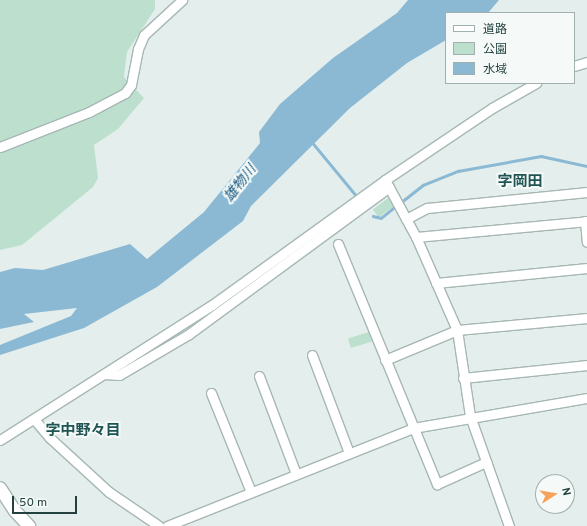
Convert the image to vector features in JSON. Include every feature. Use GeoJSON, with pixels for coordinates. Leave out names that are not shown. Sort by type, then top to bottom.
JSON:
{"type":"FeatureCollection","features":[{"type":"Feature","properties":{"kind":"main road"},"geometry":{"type":"LineString","coordinates":[[0,488],[15,512],[29,526]]}},
{"type":"Feature","properties":{"kind":"street"},"geometry":{"type":"LineString","coordinates":[[0,147],[89,112],[125,93],[131,85],[138,49],[144,35],[182,0]]}},
{"type":"Feature","properties":{"kind":"street"},"geometry":{"type":"LineString","coordinates":[[575,66],[587,62]]}},
{"type":"Feature","properties":{"kind":"street"},"geometry":{"type":"LineString","coordinates":[[0,440],[212,306],[492,108],[534,84]]}},
{"type":"Feature","properties":{"kind":"street"},"geometry":{"type":"LineString","coordinates":[[387,183],[416,237],[457,330],[463,378],[470,416],[509,526]]}},
{"type":"Feature","properties":{"kind":"street"},"geometry":{"type":"LineString","coordinates":[[406,220],[427,208],[587,192]]}},
{"type":"Feature","properties":{"kind":"street"},"geometry":{"type":"LineString","coordinates":[[416,237],[586,221],[587,242]]}},
{"type":"Feature","properties":{"kind":"street"},"geometry":{"type":"LineString","coordinates":[[338,244],[437,484],[486,462]]}},
{"type":"Feature","properties":{"kind":"street"},"geometry":{"type":"LineString","coordinates":[[436,283],[587,268]]}},
{"type":"Feature","properties":{"kind":"street"},"geometry":{"type":"LineString","coordinates":[[385,360],[457,330],[587,318]]}},
{"type":"Feature","properties":{"kind":"street"},"geometry":{"type":"LineString","coordinates":[[312,355],[349,453]]}},
{"type":"Feature","properties":{"kind":"street"},"geometry":{"type":"LineString","coordinates":[[463,378],[587,365]]}},
{"type":"Feature","properties":{"kind":"street"},"geometry":{"type":"LineString","coordinates":[[259,376],[296,474]]}},
{"type":"Feature","properties":{"kind":"street"},"geometry":{"type":"LineString","coordinates":[[211,393],[251,492]]}},
{"type":"Feature","properties":{"kind":"street"},"geometry":{"type":"LineString","coordinates":[[167,526],[413,428],[470,416],[524,411],[587,398]]}},
{"type":"Feature","properties":{"kind":"street"},"geometry":{"type":"LineString","coordinates":[[34,419],[50,438],[109,492],[159,526]]}},
{"type":"Feature","properties":{"kind":"green space"},"geometry":{"type":"Polygon","coordinates":[[[0,0],[155,0],[155,9],[127,52],[124,77],[144,98],[118,129],[94,145],[98,178],[93,187],[22,245],[0,250],[0,0]]]}},
{"type":"Feature","properties":{"kind":"green space"},"geometry":{"type":"Polygon","coordinates":[[[388,198],[394,206],[379,217],[373,209],[388,198]]]}},
{"type":"Feature","properties":{"kind":"green space"},"geometry":{"type":"Polygon","coordinates":[[[369,332],[372,342],[351,348],[348,338],[369,332]]]}},
{"type":"Feature","properties":{"kind":"water","name":"雄物川"},"geometry":{"type":"Polygon","coordinates":[[[408,0],[499,0],[489,12],[445,12],[445,41],[407,63],[350,108],[251,206],[243,221],[157,287],[84,328],[0,355],[0,345],[71,316],[77,308],[24,314],[34,322],[0,329],[0,272],[15,268],[43,270],[130,244],[147,259],[204,212],[260,143],[259,132],[280,104],[333,58],[397,13],[408,0]]]}},
{"type":"Feature","properties":{"kind":"waterway"},"geometry":{"type":"LineString","coordinates":[[312,142],[355,194]]}},
{"type":"Feature","properties":{"kind":"waterway"},"geometry":{"type":"LineString","coordinates":[[400,203],[423,185],[458,171],[541,156],[587,166]]}},
{"type":"Feature","properties":{"kind":"waterway"},"geometry":{"type":"LineString","coordinates":[[373,216],[381,218],[396,206]]}},
{"type":"Feature","properties":{"kind":"district","name":"字岡田"},"geometry":{"type":"Point","coordinates":[520,183]}},
{"type":"Feature","properties":{"kind":"district","name":"字中野々目"},"geometry":{"type":"Point","coordinates":[83,432]}}]}
